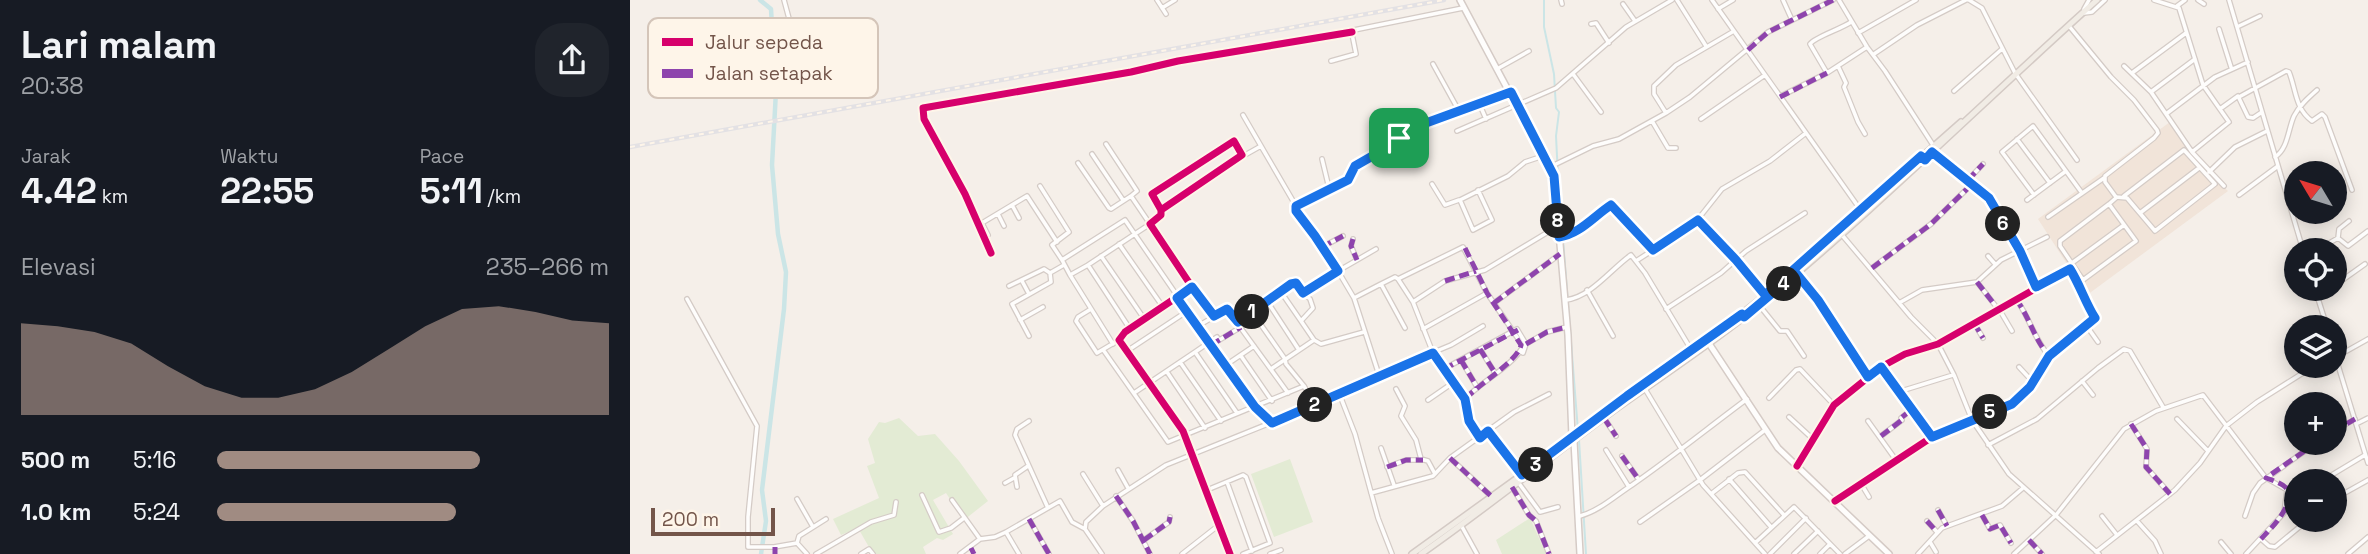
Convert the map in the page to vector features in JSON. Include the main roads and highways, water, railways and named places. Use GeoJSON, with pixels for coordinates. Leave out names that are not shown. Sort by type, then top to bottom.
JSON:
{"type":"FeatureCollection","features":[{"type":"Feature","properties":{"kind":"main road"},"geometry":{"type":"LineString","coordinates":[[1412,554],[1759,305],[2094,1]]}},
{"type":"Feature","properties":{"kind":"main road"},"geometry":{"type":"LineString","coordinates":[[1743,316],[1841,232]]}},
{"type":"Feature","properties":{"kind":"main road"},"geometry":{"type":"LineString","coordinates":[[1582,432],[1645,389],[1692,351],[1709,342]]}},
{"type":"Feature","properties":{"kind":"main road"},"geometry":{"type":"LineString","coordinates":[[1421,554],[1512,487],[1525,474]]}},
{"type":"Feature","properties":{"kind":"waterway"},"geometry":{"type":"LineString","coordinates":[[760,0],[771,9],[772,18]]}},
{"type":"Feature","properties":{"kind":"waterway"},"geometry":{"type":"LineString","coordinates":[[1544,0],[1544,27],[1554,74],[1556,108],[1559,112],[1556,136],[1558,176],[1578,431]]}},
{"type":"Feature","properties":{"kind":"waterway"},"geometry":{"type":"LineString","coordinates":[[761,554],[766,521],[762,490],[786,272],[778,234],[772,165],[776,98]]}},
{"type":"Feature","properties":{"kind":"waterway"},"geometry":{"type":"LineString","coordinates":[[1579,440],[1586,554]]}},
{"type":"Feature","properties":{"kind":"railway"},"geometry":{"type":"LineString","coordinates":[[630,147],[1444,0]]}}]}
